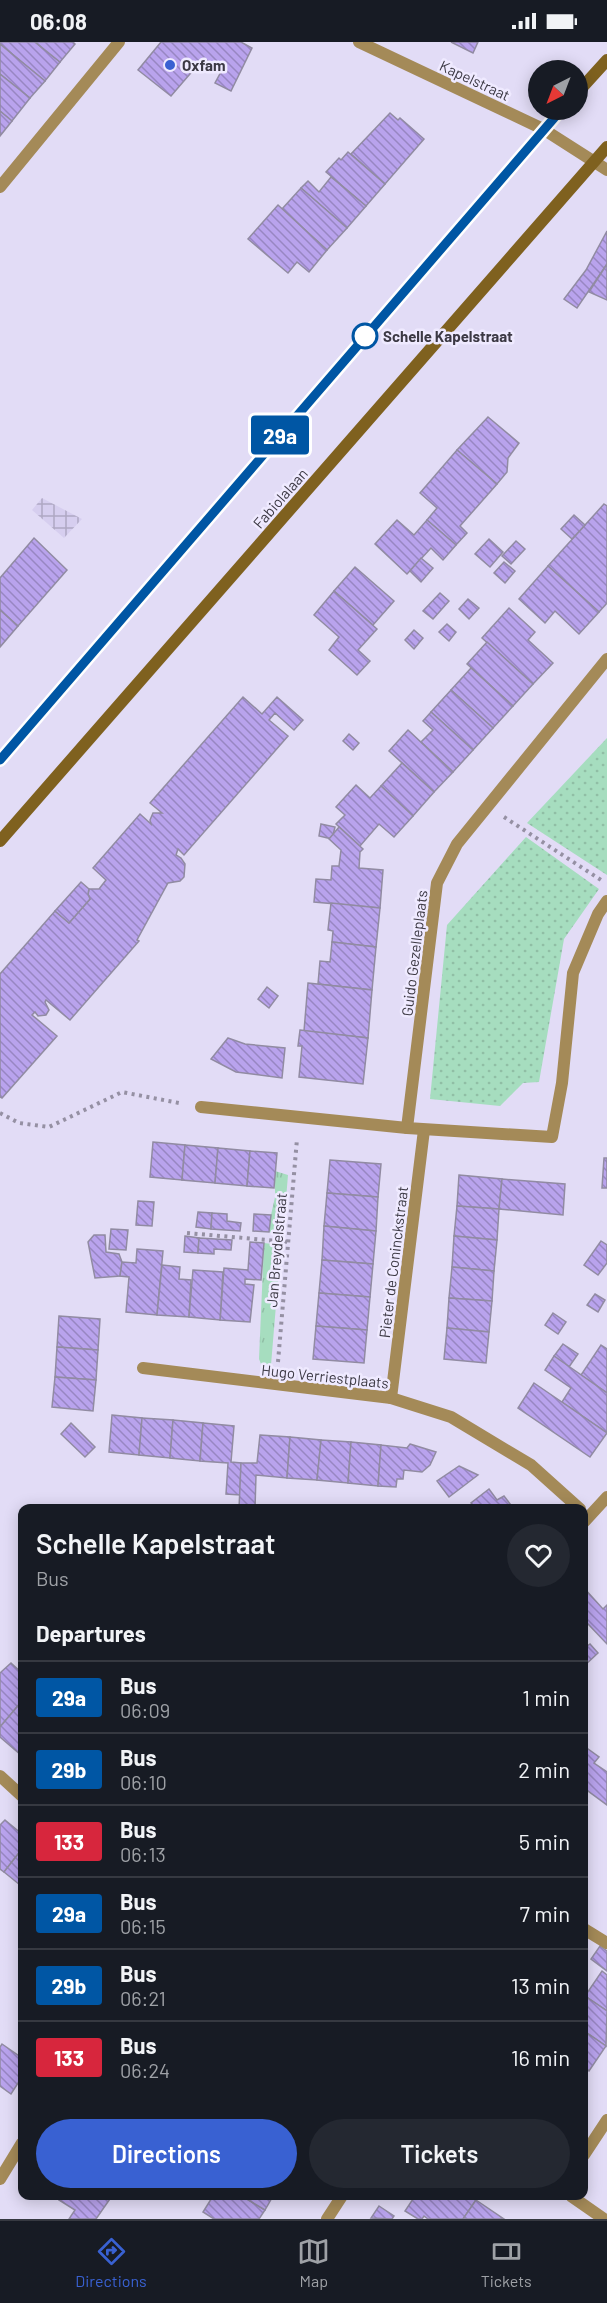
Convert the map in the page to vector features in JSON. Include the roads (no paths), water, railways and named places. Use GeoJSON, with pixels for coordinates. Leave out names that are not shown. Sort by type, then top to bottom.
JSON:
{"type":"FeatureCollection","features":[{"type":"Feature","properties":{"kind":"main road"},"geometry":{"type":"LineString","coordinates":[[588,81],[607,60]]}},
{"type":"Feature","properties":{"kind":"main road"},"geometry":{"type":"LineString","coordinates":[[0,760],[552,120]]}},
{"type":"Feature","properties":{"kind":"main road","name":"Fabiolalaan"},"geometry":{"type":"LineString","coordinates":[[0,841],[607,147]]}},
{"type":"Feature","properties":{"kind":"street"},"geometry":{"type":"LineString","coordinates":[[0,187],[119,42]]}},
{"type":"Feature","properties":{"kind":"street","name":"Kapelstraat"},"geometry":{"type":"LineString","coordinates":[[359,42],[543,129],[607,170]]}},
{"type":"Feature","properties":{"kind":"street","name":"Guido Gezelleplaats"},"geometry":{"type":"LineString","coordinates":[[407,1128],[437,883],[457,844],[607,659]]}},
{"type":"Feature","properties":{"kind":"street"},"geometry":{"type":"LineString","coordinates":[[201,1107],[424,1130],[552,1137],[562,1083],[573,973],[598,914],[607,901]]}},
{"type":"Feature","properties":{"kind":"street","name":"Pieter de Coninckstraat"},"geometry":{"type":"LineString","coordinates":[[391,1398],[424,1130]]}},
{"type":"Feature","properties":{"kind":"street","name":"Hugo Verriestplaats"},"geometry":{"type":"LineString","coordinates":[[143,1368],[276,1386],[391,1398],[451,1417],[531,1465],[572,1504]]}},
{"type":"Feature","properties":{"kind":"street"},"geometry":{"type":"LineString","coordinates":[[588,1512],[607,1497]]}},
{"type":"Feature","properties":{"kind":"street"},"geometry":{"type":"LineString","coordinates":[[0,1776],[18,1792]]}},
{"type":"Feature","properties":{"kind":"street"},"geometry":{"type":"LineString","coordinates":[[588,1931],[607,1943]]}},
{"type":"Feature","properties":{"kind":"street"},"geometry":{"type":"LineString","coordinates":[[588,2149],[607,2120]]}},
{"type":"Feature","properties":{"kind":"street"},"geometry":{"type":"LineString","coordinates":[[0,2179],[18,2150]]}},
{"type":"Feature","properties":{"kind":"street"},"geometry":{"type":"LineString","coordinates":[[327,2219],[339,2200]]}},
{"type":"Feature","properties":{"kind":"street"},"geometry":{"type":"LineString","coordinates":[[577,2200],[604,2219]]}},
{"type":"Feature","properties":{"kind":"place","name":"Oxfam"},"geometry":{"type":"Point","coordinates":[170,65]}},
{"type":"Feature","properties":{"kind":"place","name":"Schelle Kapelstraat"},"geometry":{"type":"Point","coordinates":[365,336]}}]}
